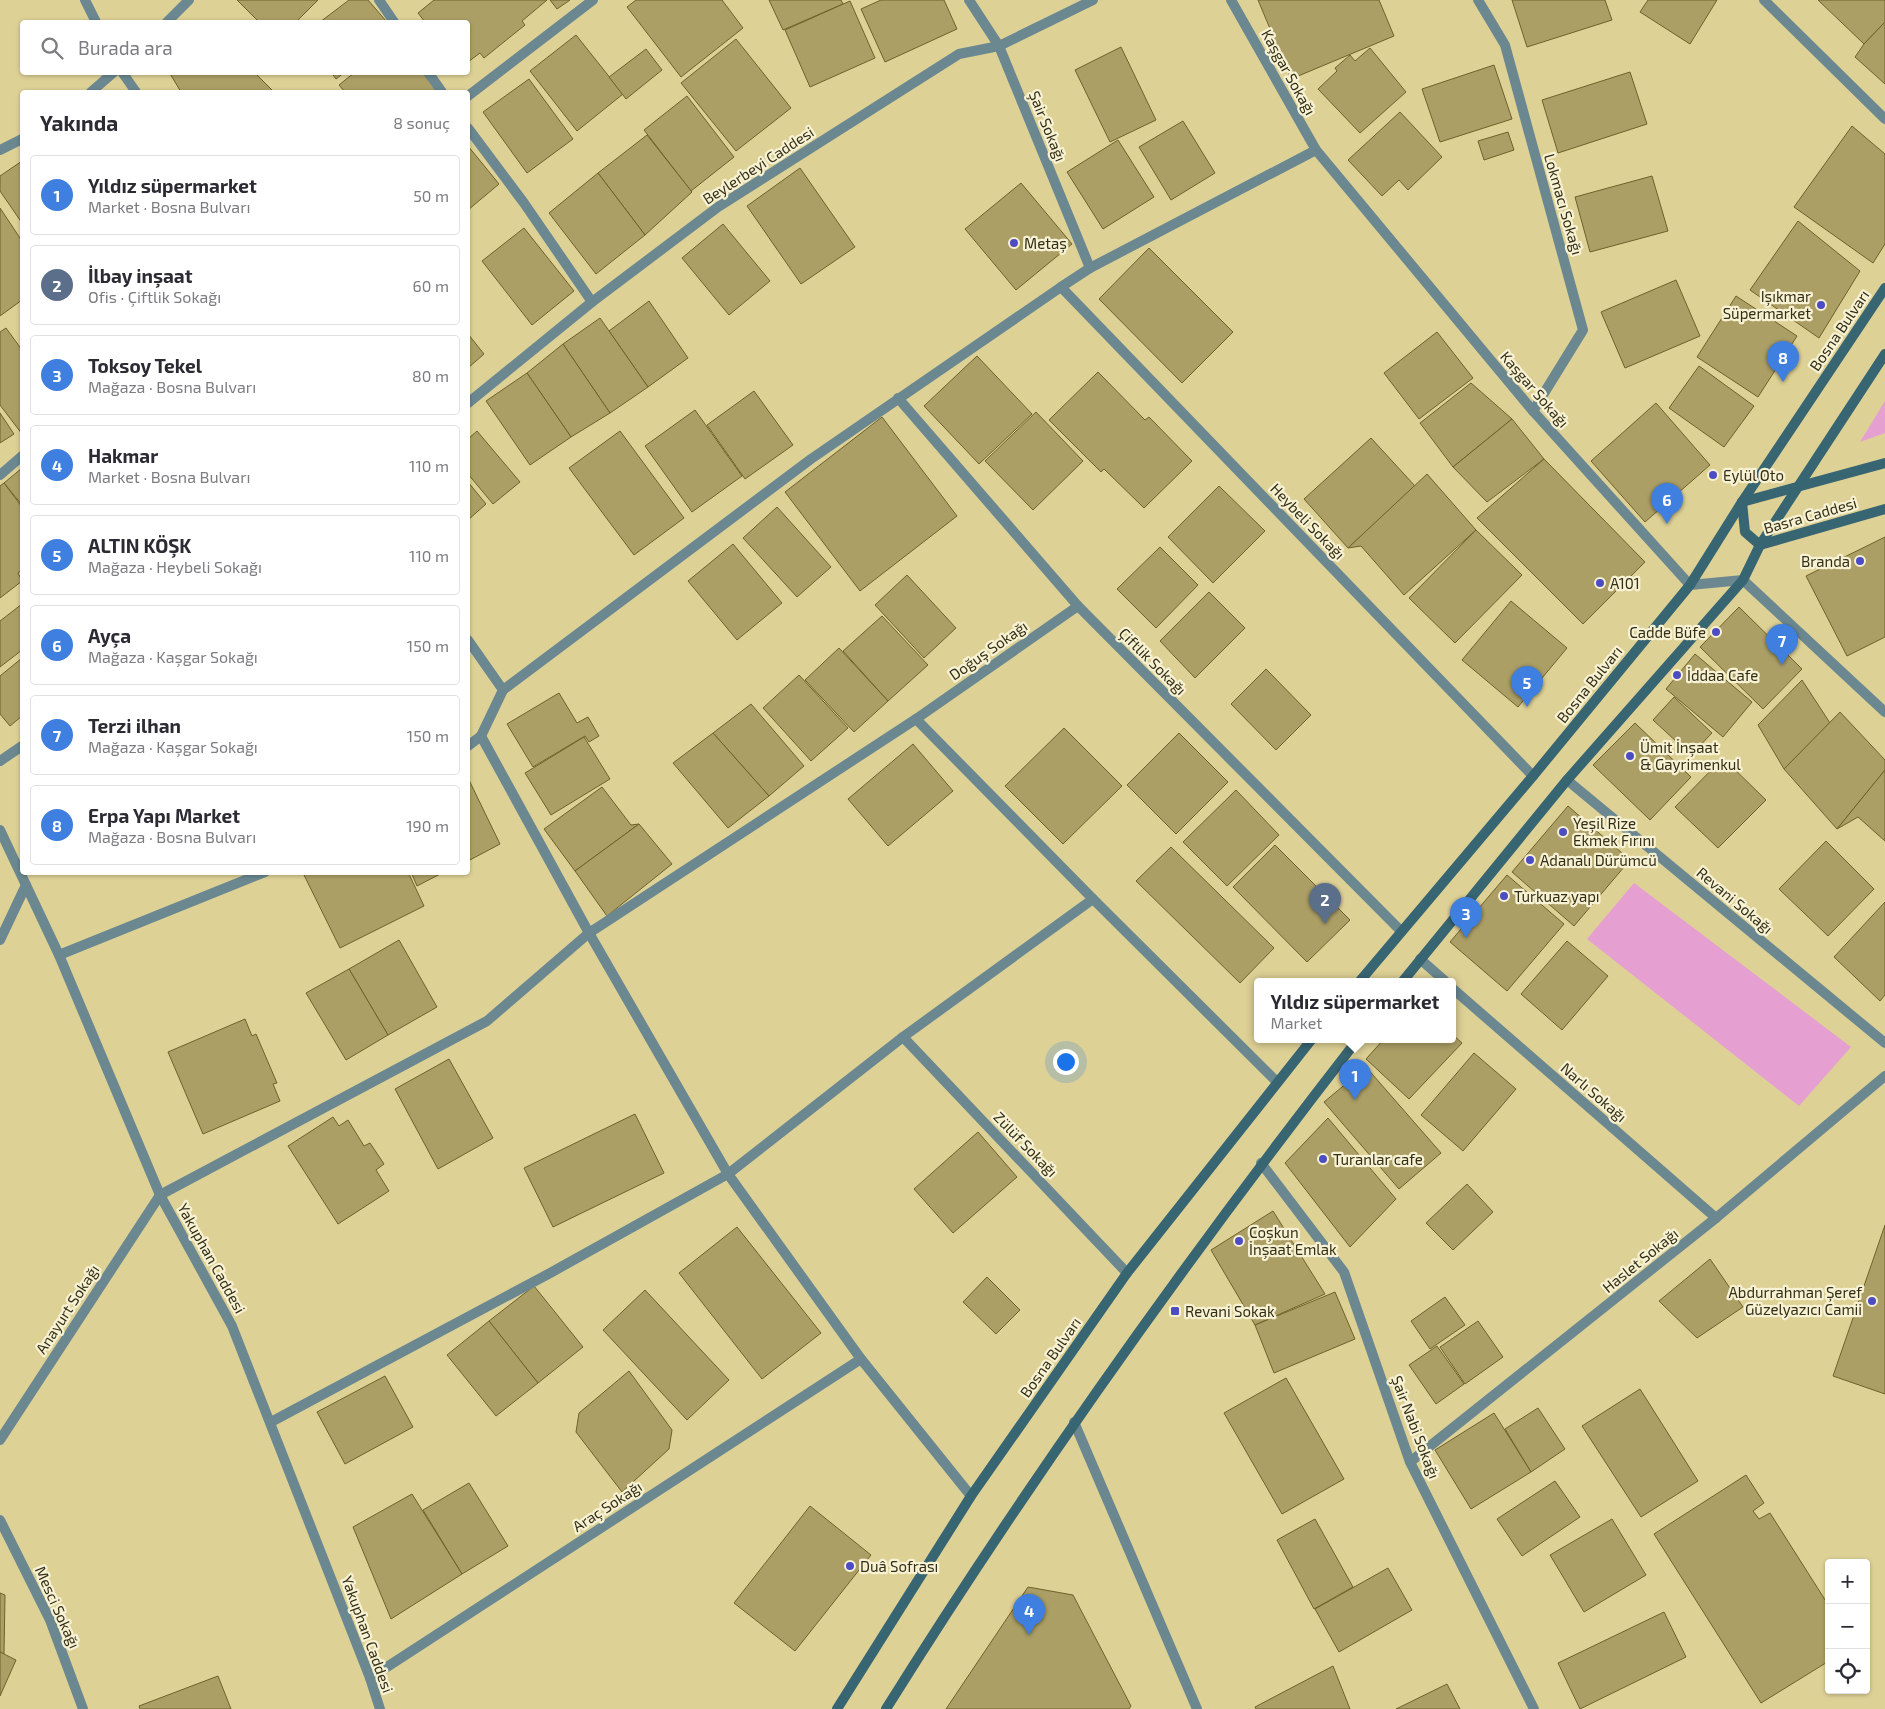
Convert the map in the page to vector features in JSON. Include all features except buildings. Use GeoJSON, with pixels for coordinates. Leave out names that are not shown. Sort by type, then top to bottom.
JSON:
{"type":"FeatureCollection","features":[{"type":"Feature","properties":{"kind":"main road","name":"Bosna Bulvarı"},"geometry":{"type":"LineString","coordinates":[[1363,978],[1533,776],[1690,585],[1742,502],[1885,288]]}},
{"type":"Feature","properties":{"kind":"main road"},"geometry":{"type":"LineString","coordinates":[[1405,978],[1567,780],[1743,580],[1760,545],[1885,354]]}},
{"type":"Feature","properties":{"kind":"main road","name":"Basra Caddesi"},"geometry":{"type":"LineString","coordinates":[[1885,463],[1742,502],[1745,532],[1760,545],[1885,509]]}},
{"type":"Feature","properties":{"kind":"main road","name":"Bosna Bulvarı"},"geometry":{"type":"LineString","coordinates":[[837,1709],[971,1496],[1127,1273],[1309,1043]]}},
{"type":"Feature","properties":{"kind":"main road"},"geometry":{"type":"LineString","coordinates":[[886,1709],[1074,1422],[1261,1164],[1355,1043]]}},
{"type":"Feature","properties":{"kind":"street"},"geometry":{"type":"LineString","coordinates":[[85,0],[95,20]]}},
{"type":"Feature","properties":{"kind":"street"},"geometry":{"type":"LineString","coordinates":[[169,20],[188,0]]}},
{"type":"Feature","properties":{"kind":"street"},"geometry":{"type":"LineString","coordinates":[[379,0],[393,20]]}},
{"type":"Feature","properties":{"kind":"street"},"geometry":{"type":"LineString","coordinates":[[470,94],[592,0]]}},
{"type":"Feature","properties":{"kind":"street","name":"Şair Sokağı"},"geometry":{"type":"LineString","coordinates":[[968,0],[999,46],[1090,268]]}},
{"type":"Feature","properties":{"kind":"street","name":"Beylerbeyi Caddesi"},"geometry":{"type":"LineString","coordinates":[[470,401],[592,302],[718,207],[959,54],[999,46],[1093,0]]}},
{"type":"Feature","properties":{"kind":"street","name":"Kaşgar Sokağı"},"geometry":{"type":"LineString","coordinates":[[1231,0],[1316,150],[1533,411],[1690,585]]}},
{"type":"Feature","properties":{"kind":"street","name":"Lokmacı Sokağı"},"geometry":{"type":"LineString","coordinates":[[1478,0],[1504,45],[1583,330],[1533,411]]}},
{"type":"Feature","properties":{"kind":"street"},"geometry":{"type":"LineString","coordinates":[[1764,0],[1885,119]]}},
{"type":"Feature","properties":{"kind":"street"},"geometry":{"type":"LineString","coordinates":[[93,90],[111,75]]}},
{"type":"Feature","properties":{"kind":"street"},"geometry":{"type":"LineString","coordinates":[[124,75],[135,90]]}},
{"type":"Feature","properties":{"kind":"street"},"geometry":{"type":"LineString","coordinates":[[430,75],[441,90]]}},
{"type":"Feature","properties":{"kind":"street"},"geometry":{"type":"LineString","coordinates":[[470,131],[524,203],[592,302]]}},
{"type":"Feature","properties":{"kind":"street"},"geometry":{"type":"LineString","coordinates":[[0,150],[20,140]]}},
{"type":"Feature","properties":{"kind":"street"},"geometry":{"type":"LineString","coordinates":[[470,744],[481,736],[504,690],[803,464],[1090,268],[1316,150]]}},
{"type":"Feature","properties":{"kind":"street","name":"Heybeli Sokağı"},"geometry":{"type":"LineString","coordinates":[[1061,287],[1533,776]]}},
{"type":"Feature","properties":{"kind":"street","name":"Çiftlik Sokağı"},"geometry":{"type":"LineString","coordinates":[[898,398],[1078,606],[1401,932]]}},
{"type":"Feature","properties":{"kind":"street"},"geometry":{"type":"LineString","coordinates":[[0,475],[20,458]]}},
{"type":"Feature","properties":{"kind":"street"},"geometry":{"type":"LineString","coordinates":[[1690,585],[1743,580],[1885,712]]}},
{"type":"Feature","properties":{"kind":"street","name":"Doğuş Sokağı"},"geometry":{"type":"LineString","coordinates":[[160,1195],[487,1020],[589,934],[916,719],[1078,606]]}},
{"type":"Feature","properties":{"kind":"street"},"geometry":{"type":"LineString","coordinates":[[470,643],[504,690]]}},
{"type":"Feature","properties":{"kind":"street"},"geometry":{"type":"LineString","coordinates":[[916,719],[1277,1082]]}},
{"type":"Feature","properties":{"kind":"street"},"geometry":{"type":"LineString","coordinates":[[481,736],[589,934],[728,1174],[861,1359],[971,1496]]}},
{"type":"Feature","properties":{"kind":"street"},"geometry":{"type":"LineString","coordinates":[[0,761],[20,747]]}},
{"type":"Feature","properties":{"kind":"street","name":"Revani Sokağı"},"geometry":{"type":"LineString","coordinates":[[1567,780],[1885,1043]]}},
{"type":"Feature","properties":{"kind":"street","name":"Yakuphan Caddesi"},"geometry":{"type":"LineString","coordinates":[[0,830],[20,872]]}},
{"type":"Feature","properties":{"kind":"street","name":"Yakuphan Caddesi"},"geometry":{"type":"LineString","coordinates":[[21,875],[59,955],[160,1195],[232,1326],[370,1678],[380,1709]]}},
{"type":"Feature","properties":{"kind":"street"},"geometry":{"type":"LineString","coordinates":[[59,955],[258,875]]}},
{"type":"Feature","properties":{"kind":"street"},"geometry":{"type":"LineString","coordinates":[[0,940],[26,885]]}},
{"type":"Feature","properties":{"kind":"street"},"geometry":{"type":"LineString","coordinates":[[271,1422],[544,1276],[728,1174],[902,1037],[1093,899]]}},
{"type":"Feature","properties":{"kind":"street"},"geometry":{"type":"LineString","coordinates":[[1420,959],[1442,978]]}},
{"type":"Feature","properties":{"kind":"street","name":"Narlı Sokağı"},"geometry":{"type":"LineString","coordinates":[[1456,991],[1716,1218]]}},
{"type":"Feature","properties":{"kind":"street","name":"Zülüf Sokağı"},"geometry":{"type":"LineString","coordinates":[[902,1037],[1127,1273]]}},
{"type":"Feature","properties":{"kind":"street","name":"Haslet Sokağı"},"geometry":{"type":"LineString","coordinates":[[1410,1462],[1716,1218],[1885,1076]]}},
{"type":"Feature","properties":{"kind":"street","name":"Şair Nabi Sokağı"},"geometry":{"type":"LineString","coordinates":[[1261,1164],[1344,1272],[1410,1462],[1534,1709]]}},
{"type":"Feature","properties":{"kind":"street","name":"Anayurt Sokağı"},"geometry":{"type":"LineString","coordinates":[[0,1440],[160,1195]]}},
{"type":"Feature","properties":{"kind":"street","name":"Araç Sokağı"},"geometry":{"type":"LineString","coordinates":[[370,1678],[861,1359]]}},
{"type":"Feature","properties":{"kind":"street"},"geometry":{"type":"LineString","coordinates":[[1074,1422],[1197,1709]]}},
{"type":"Feature","properties":{"kind":"street","name":"Mesci Sokağı"},"geometry":{"type":"LineString","coordinates":[[0,1520],[50,1620],[83,1709]]}},
{"type":"Feature","properties":{"kind":"shaded area"},"geometry":{"type":"Polygon","coordinates":[[[1885,401],[1885,433],[1860,442],[1885,401]]]}},
{"type":"Feature","properties":{"kind":"shaded area"},"geometry":{"type":"Polygon","coordinates":[[[1634,883],[1851,1047],[1799,1106],[1587,939],[1634,883]]]}},
{"type":"Feature","properties":{"kind":"place","name":"Metaş"},"geometry":{"type":"Point","coordinates":[1014,243]}},
{"type":"Feature","properties":{"kind":"place","name":"Işıkmar Süpermarket"},"geometry":{"type":"Point","coordinates":[1821,305]}},
{"type":"Feature","properties":{"kind":"place","name":"Erpa Yapı Market"},"geometry":{"type":"Point","coordinates":[1783,382]}},
{"type":"Feature","properties":{"kind":"place","name":"Eylül Oto"},"geometry":{"type":"Point","coordinates":[1713,475]}},
{"type":"Feature","properties":{"kind":"place","name":"Ayça"},"geometry":{"type":"Point","coordinates":[1667,524]}},
{"type":"Feature","properties":{"kind":"place","name":"Branda"},"geometry":{"type":"Point","coordinates":[1860,561]}},
{"type":"Feature","properties":{"kind":"place","name":"A101"},"geometry":{"type":"Point","coordinates":[1600,583]}},
{"type":"Feature","properties":{"kind":"place","name":"Cadde Büfe"},"geometry":{"type":"Point","coordinates":[1716,632]}},
{"type":"Feature","properties":{"kind":"place","name":"Terzi ilhan"},"geometry":{"type":"Point","coordinates":[1782,665]}},
{"type":"Feature","properties":{"kind":"place","name":"İddaa Cafe"},"geometry":{"type":"Point","coordinates":[1677,675]}},
{"type":"Feature","properties":{"kind":"place","name":"ALTIN KÖŞK"},"geometry":{"type":"Point","coordinates":[1527,707]}},
{"type":"Feature","properties":{"kind":"place","name":"Ümit İnşaat & Gayrimenkul"},"geometry":{"type":"Point","coordinates":[1630,756]}},
{"type":"Feature","properties":{"kind":"place","name":"Yeşil Rize Ekmek Fırını"},"geometry":{"type":"Point","coordinates":[1563,832]}},
{"type":"Feature","properties":{"kind":"place","name":"Adanalı Dürümcü"},"geometry":{"type":"Point","coordinates":[1530,860]}},
{"type":"Feature","properties":{"kind":"place","name":"Turkuaz yapı"},"geometry":{"type":"Point","coordinates":[1504,896]}},
{"type":"Feature","properties":{"kind":"place","name":"İlbay inşaat"},"geometry":{"type":"Point","coordinates":[1325,924]}},
{"type":"Feature","properties":{"kind":"place","name":"Toksoy Tekel"},"geometry":{"type":"Point","coordinates":[1466,938]}},
{"type":"Feature","properties":{"kind":"place","name":"Yıldız süpermarket"},"geometry":{"type":"Point","coordinates":[1355,1100]}},
{"type":"Feature","properties":{"kind":"place","name":"Turanlar cafe"},"geometry":{"type":"Point","coordinates":[1323,1159]}},
{"type":"Feature","properties":{"kind":"place","name":"Coşkun İnşaat Emlak"},"geometry":{"type":"Point","coordinates":[1239,1241]}},
{"type":"Feature","properties":{"kind":"place","name":"Abdurrahman Şeref Güzelyazıcı Camii"},"geometry":{"type":"Point","coordinates":[1872,1301]}},
{"type":"Feature","properties":{"kind":"place","name":"Revani Sokak"},"geometry":{"type":"Point","coordinates":[1175,1311]}},
{"type":"Feature","properties":{"kind":"place","name":"Duâ Sofrası"},"geometry":{"type":"Point","coordinates":[850,1566]}},
{"type":"Feature","properties":{"kind":"place","name":"Hakmar"},"geometry":{"type":"Point","coordinates":[1029,1635]}}]}
